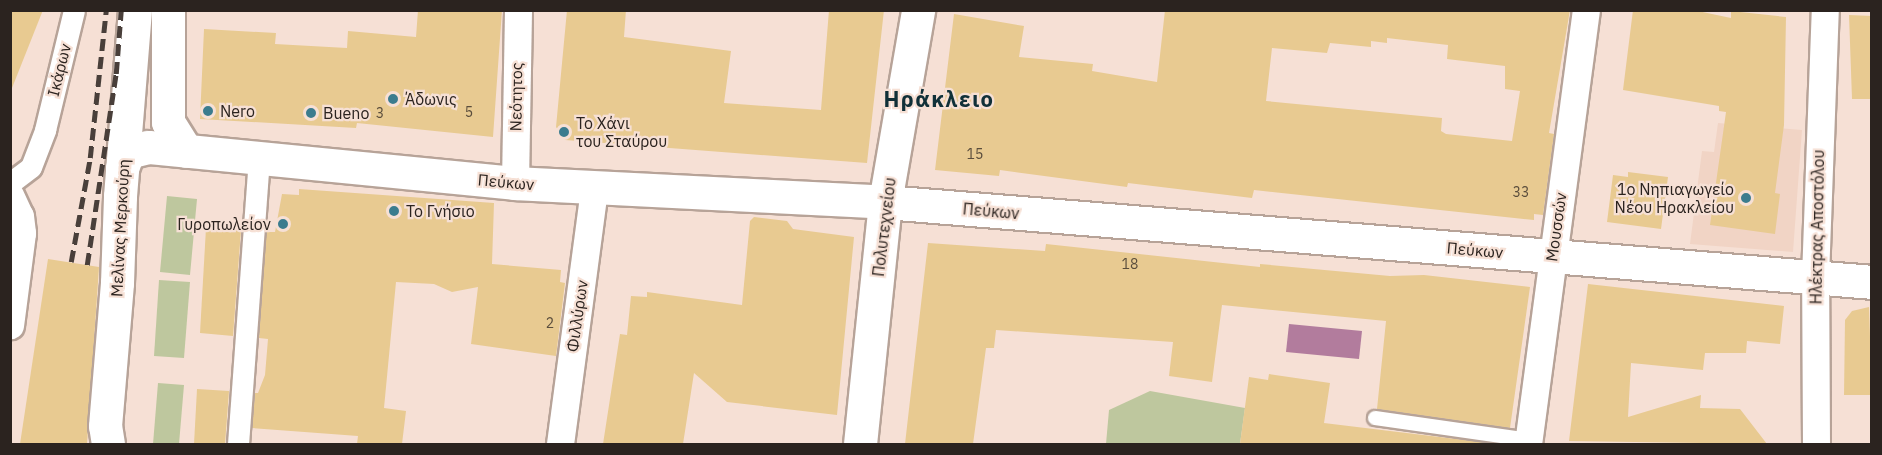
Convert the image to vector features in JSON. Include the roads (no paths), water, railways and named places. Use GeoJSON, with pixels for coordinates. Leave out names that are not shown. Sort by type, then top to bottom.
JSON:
{"type":"FeatureCollection","features":[{"type":"Feature","properties":{"kind":"street","name":"Ικάρων"},"geometry":{"type":"LineString","coordinates":[[10,183],[31,167],[45,130],[74,10]]}},
{"type":"Feature","properties":{"kind":"street","name":"Μελίνας Μερκούρη"},"geometry":{"type":"LineString","coordinates":[[108,444],[105,426],[135,10]]}},
{"type":"Feature","properties":{"kind":"street"},"geometry":{"type":"LineString","coordinates":[[168,10],[168,122],[186,152]]}},
{"type":"Feature","properties":{"kind":"street","name":"Νεότητος"},"geometry":{"type":"LineString","coordinates":[[515,183],[518,10]]}},
{"type":"Feature","properties":{"kind":"street","name":"Πολυτεχνείου"},"geometry":{"type":"LineString","coordinates":[[860,444],[885,202],[918,10]]}},
{"type":"Feature","properties":{"kind":"street","name":"Μουσσών"},"geometry":{"type":"LineString","coordinates":[[1528,442],[1551,256],[1586,10]]}},
{"type":"Feature","properties":{"kind":"street","name":"Ηλέκτρας Αποστόλου"},"geometry":{"type":"LineString","coordinates":[[1816,444],[1815,277],[1825,10]]}},
{"type":"Feature","properties":{"kind":"street","name":"Πεύκων"},"geometry":{"type":"LineString","coordinates":[[122,168],[128,152],[148,147],[515,183],[885,202],[1872,282]]}},
{"type":"Feature","properties":{"kind":"street"},"geometry":{"type":"LineString","coordinates":[[238,444],[259,159]]}},
{"type":"Feature","properties":{"kind":"street","name":"Φιλλύρων"},"geometry":{"type":"LineString","coordinates":[[560,444],[594,188]]}},
{"type":"Feature","properties":{"kind":"street"},"geometry":{"type":"LineString","coordinates":[[10,195],[20,216],[22,233],[10,325]]}},
{"type":"Feature","properties":{"kind":"lane"},"geometry":{"type":"LineString","coordinates":[[1375,418],[1528,442]]}},
{"type":"Feature","properties":{"kind":"railway"},"geometry":{"type":"LineString","coordinates":[[71,262],[90,158],[106,10]]}},
{"type":"Feature","properties":{"kind":"railway"},"geometry":{"type":"LineString","coordinates":[[87,265],[116,74],[121,10]]}},
{"type":"Feature","properties":{"kind":"place","name":"Άδωνις"},"geometry":{"type":"Point","coordinates":[393,99]}},
{"type":"Feature","properties":{"kind":"place","name":"Nero"},"geometry":{"type":"Point","coordinates":[208,111]}},
{"type":"Feature","properties":{"kind":"place","name":"Bueno"},"geometry":{"type":"Point","coordinates":[311,113]}},
{"type":"Feature","properties":{"kind":"place","name":"Το Χάνι του Σταύρου"},"geometry":{"type":"Point","coordinates":[564,132]}},
{"type":"Feature","properties":{"kind":"place","name":"1ο Νηπιαγωγείο Νέου Ηρακλείου"},"geometry":{"type":"Point","coordinates":[1746,198]}},
{"type":"Feature","properties":{"kind":"place","name":"Το Γνήσιο"},"geometry":{"type":"Point","coordinates":[394,211]}},
{"type":"Feature","properties":{"kind":"place","name":"Γυροπωλείον"},"geometry":{"type":"Point","coordinates":[283,224]}},
{"type":"Feature","properties":{"kind":"district","name":"Ηράκλειο"},"geometry":{"type":"Point","coordinates":[939,99]}}]}
